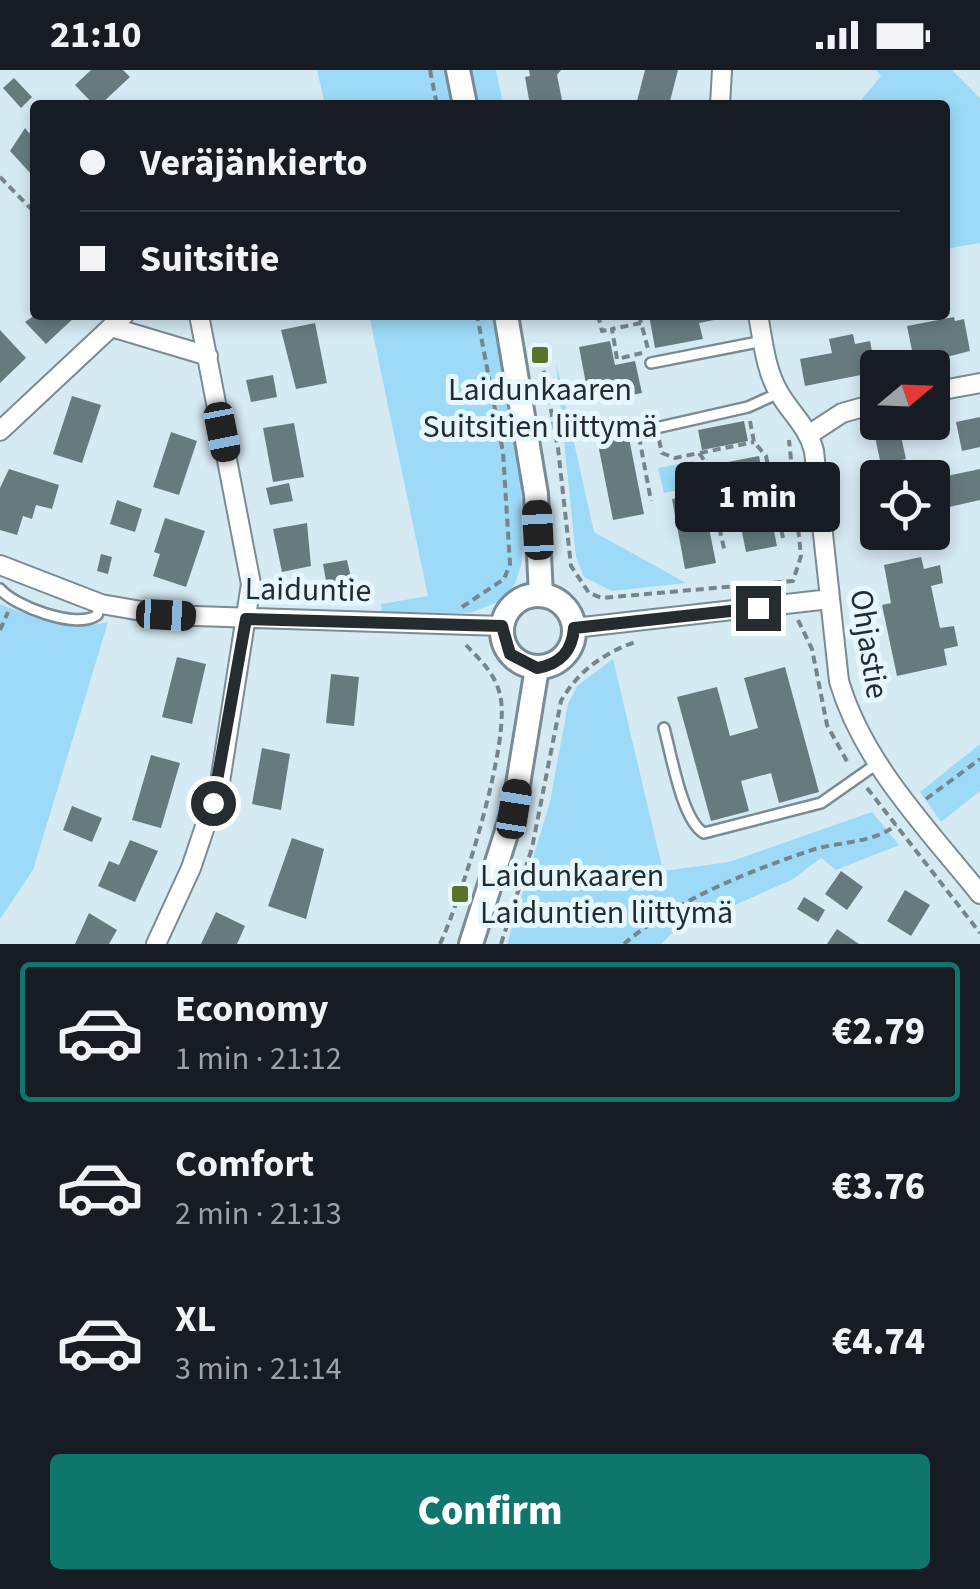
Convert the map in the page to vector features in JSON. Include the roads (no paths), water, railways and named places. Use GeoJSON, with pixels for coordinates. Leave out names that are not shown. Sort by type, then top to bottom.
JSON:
{"type":"FeatureCollection","features":[{"type":"Feature","properties":{"kind":"street"},"geometry":{"type":"LineString","coordinates":[[458,70],[464,100]]}},
{"type":"Feature","properties":{"kind":"street"},"geometry":{"type":"LineString","coordinates":[[720,100],[722,70]]}},
{"type":"Feature","properties":{"kind":"street"},"geometry":{"type":"LineString","coordinates":[[156,944],[191,868],[220,782],[251,584],[201,320]]}},
{"type":"Feature","properties":{"kind":"street"},"geometry":{"type":"LineString","coordinates":[[507,320],[536,494],[541,596]]}},
{"type":"Feature","properties":{"kind":"street"},"geometry":{"type":"LineString","coordinates":[[759,320],[778,393],[810,434],[842,412],[860,407]]}},
{"type":"Feature","properties":{"kind":"street"},"geometry":{"type":"LineString","coordinates":[[0,431],[118,321],[208,356]]}},
{"type":"Feature","properties":{"kind":"street"},"geometry":{"type":"LineString","coordinates":[[950,389],[980,383]]}},
{"type":"Feature","properties":{"kind":"street","name":"Ohjastie"},"geometry":{"type":"LineString","coordinates":[[810,434],[838,681],[863,742],[980,894]]}},
{"type":"Feature","properties":{"kind":"street","name":"Laiduntie"},"geometry":{"type":"LineString","coordinates":[[0,566],[101,604],[166,615],[502,626]]}},
{"type":"Feature","properties":{"kind":"street"},"geometry":{"type":"LineString","coordinates":[[541,596],[567,610],[574,628],[568,652],[537,668],[510,654],[502,626],[511,606],[541,596]]}},
{"type":"Feature","properties":{"kind":"street"},"geometry":{"type":"LineString","coordinates":[[574,628],[830,599]]}},
{"type":"Feature","properties":{"kind":"street"},"geometry":{"type":"LineString","coordinates":[[470,944],[514,809],[537,668]]}},
{"type":"Feature","properties":{"kind":"lane"},"geometry":{"type":"LineString","coordinates":[[651,364],[763,340]]}},
{"type":"Feature","properties":{"kind":"lane"},"geometry":{"type":"LineString","coordinates":[[656,428],[748,407],[778,393]]}},
{"type":"Feature","properties":{"kind":"lane"},"geometry":{"type":"LineString","coordinates":[[0,589],[12,603],[80,622],[97,616],[101,604]]}},
{"type":"Feature","properties":{"kind":"lane"},"geometry":{"type":"LineString","coordinates":[[664,728],[688,814],[695,828],[704,833],[821,803],[878,763]]}},
{"type":"Feature","properties":{"kind":"place","name":"Laidunkaaren Suitsitien liittymä"},"geometry":{"type":"Point","coordinates":[540,355]}},
{"type":"Feature","properties":{"kind":"place","name":"Laidunkaaren Laiduntien liittymä"},"geometry":{"type":"Point","coordinates":[460,894]}}]}
